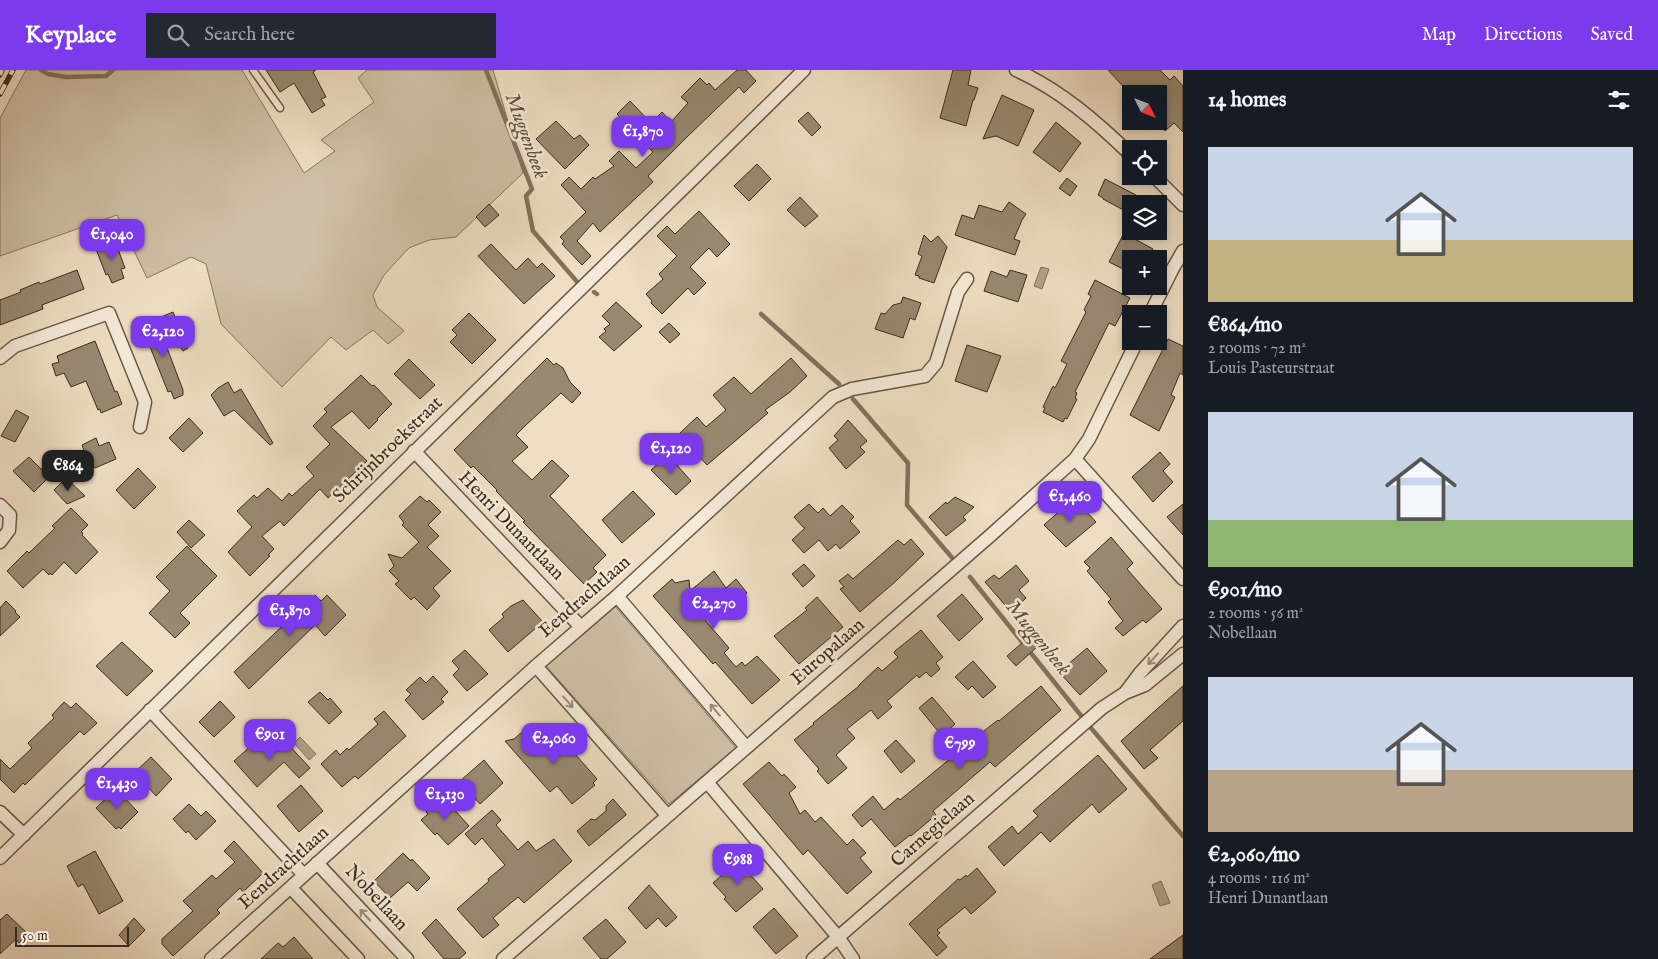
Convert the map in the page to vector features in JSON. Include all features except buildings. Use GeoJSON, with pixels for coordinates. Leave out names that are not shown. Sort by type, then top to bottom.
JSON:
{"type":"FeatureCollection","features":[{"type":"Feature","properties":{"kind":"street","name":"Schrijnbroekstraat"},"geometry":{"type":"LineString","coordinates":[[0,858],[804,70]]}},
{"type":"Feature","properties":{"kind":"street"},"geometry":{"type":"LineString","coordinates":[[1016,70],[1043,84],[1084,112],[1122,145]]}},
{"type":"Feature","properties":{"kind":"street"},"geometry":{"type":"LineString","coordinates":[[1163,185],[1183,205]]}},
{"type":"Feature","properties":{"kind":"street"},"geometry":{"type":"LineString","coordinates":[[1154,305],[1183,251]]}},
{"type":"Feature","properties":{"kind":"street","name":"Eendrachtlaan"},"geometry":{"type":"LineString","coordinates":[[211,959],[536,666],[617,596],[833,397],[852,389],[925,376],[936,363],[958,292],[967,279]]}},
{"type":"Feature","properties":{"kind":"street"},"geometry":{"type":"LineString","coordinates":[[0,358],[15,346],[109,313],[145,402],[140,427]]}},
{"type":"Feature","properties":{"kind":"street","name":"Europalaan"},"geometry":{"type":"LineString","coordinates":[[503,959],[983,542],[1075,458],[1089,439],[1133,350]]}},
{"type":"Feature","properties":{"kind":"street","name":"Henri Dunantlaan"},"geometry":{"type":"LineString","coordinates":[[414,451],[581,627]]}},
{"type":"Feature","properties":{"kind":"street"},"geometry":{"type":"LineString","coordinates":[[1075,458],[1183,579]]}},
{"type":"Feature","properties":{"kind":"street"},"geometry":{"type":"LineString","coordinates":[[0,505],[10,515],[9,530],[0,542]]}},
{"type":"Feature","properties":{"kind":"street"},"geometry":{"type":"LineString","coordinates":[[617,596],[746,747]]}},
{"type":"Feature","properties":{"kind":"street","name":"Carnegielaan"},"geometry":{"type":"LineString","coordinates":[[1125,693],[1183,626]]}},
{"type":"Feature","properties":{"kind":"street","name":"Carnegielaan"},"geometry":{"type":"LineString","coordinates":[[813,959],[1102,708],[1125,693],[1145,686],[1183,654]]}},
{"type":"Feature","properties":{"kind":"street"},"geometry":{"type":"LineString","coordinates":[[536,666],[667,815]]}},
{"type":"Feature","properties":{"kind":"street"},"geometry":{"type":"LineString","coordinates":[[150,710],[304,875]]}},
{"type":"Feature","properties":{"kind":"street"},"geometry":{"type":"LineString","coordinates":[[707,782],[838,937],[853,959]]}},
{"type":"Feature","properties":{"kind":"street"},"geometry":{"type":"LineString","coordinates":[[0,812],[24,835]]}},
{"type":"Feature","properties":{"kind":"street","name":"Nobellaan"},"geometry":{"type":"LineString","coordinates":[[317,863],[407,959]]}},
{"type":"Feature","properties":{"kind":"street"},"geometry":{"type":"LineString","coordinates":[[291,888],[358,959]]}},
{"type":"Feature","properties":{"kind":"lane"},"geometry":{"type":"LineString","coordinates":[[254,70],[280,108]]}},
{"type":"Feature","properties":{"kind":"shaded area"},"geometry":{"type":"Polygon","coordinates":[[[26,70],[242,70],[304,173],[335,151],[321,140],[374,102],[358,78],[367,70],[493,70],[523,173],[456,237],[429,240],[409,248],[384,275],[373,295],[377,307],[404,331],[388,344],[373,330],[346,350],[331,337],[282,387],[221,324],[206,264],[191,257],[147,278],[117,215],[0,256],[0,118],[26,70]]]}},
{"type":"Feature","properties":{"kind":"shaded area"},"geometry":{"type":"Polygon","coordinates":[[[1041,267],[1049,269],[1042,289],[1034,286],[1041,267]]]}},
{"type":"Feature","properties":{"kind":"shaded area"},"geometry":{"type":"Polygon","coordinates":[[[614,605],[736,748],[669,804],[546,666],[614,605]]]}},
{"type":"Feature","properties":{"kind":"shaded area"},"geometry":{"type":"Polygon","coordinates":[[[300,737],[316,754],[309,760],[294,743],[300,737]]]}},
{"type":"Feature","properties":{"kind":"shaded area"},"geometry":{"type":"Polygon","coordinates":[[[1161,881],[1170,903],[1160,906],[1152,885],[1161,881]]]}},
{"type":"Feature","properties":{"kind":"waterway","name":"Muggenbeek"},"geometry":{"type":"LineString","coordinates":[[41,70],[48,74],[66,77],[106,76],[113,70]]}},
{"type":"Feature","properties":{"kind":"waterway","name":"Muggenbeek"},"geometry":{"type":"LineString","coordinates":[[486,70],[532,189],[526,196],[533,231],[579,284]]}},
{"type":"Feature","properties":{"kind":"waterway","name":"Muggenbeek"},"geometry":{"type":"LineString","coordinates":[[761,314],[839,384]]}},
{"type":"Feature","properties":{"kind":"waterway","name":"Muggenbeek"},"geometry":{"type":"LineString","coordinates":[[853,399],[908,463],[907,505],[954,560]]}},
{"type":"Feature","properties":{"kind":"waterway","name":"Muggenbeek"},"geometry":{"type":"LineString","coordinates":[[970,577],[1083,718]]}},
{"type":"Feature","properties":{"kind":"waterway","name":"Muggenbeek"},"geometry":{"type":"LineString","coordinates":[[1091,728],[1183,836]]}},
{"type":"Feature","properties":{"kind":"railway"},"geometry":{"type":"LineString","coordinates":[[0,75],[2,70]]}},
{"type":"Feature","properties":{"kind":"railway"},"geometry":{"type":"LineString","coordinates":[[0,94],[13,70]]}}]}
